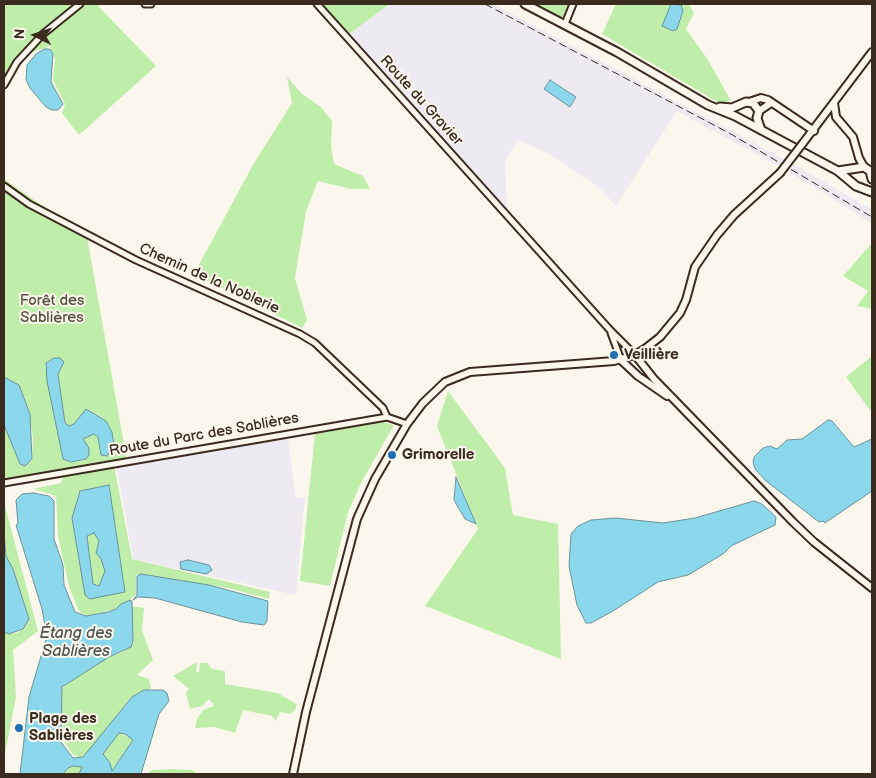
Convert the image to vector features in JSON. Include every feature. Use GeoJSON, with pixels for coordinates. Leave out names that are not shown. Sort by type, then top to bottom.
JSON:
{"type":"FeatureCollection","features":[{"type":"Feature","properties":{"kind":"main road"},"geometry":{"type":"LineString","coordinates":[[525,4],[721,107],[740,106],[749,102],[756,105],[761,130]]}},
{"type":"Feature","properties":{"kind":"main road"},"geometry":{"type":"LineString","coordinates":[[664,78],[708,105],[761,130],[838,172],[856,186],[863,187],[872,192]]}},
{"type":"Feature","properties":{"kind":"main road"},"geometry":{"type":"LineString","coordinates":[[740,106],[737,113],[742,121],[752,123],[758,115]]}},
{"type":"Feature","properties":{"kind":"main road"},"geometry":{"type":"LineString","coordinates":[[838,172],[864,166],[870,171],[872,178],[869,184],[863,187]]}},
{"type":"Feature","properties":{"kind":"main road"},"geometry":{"type":"LineString","coordinates":[[852,182],[850,176],[854,169]]}},
{"type":"Feature","properties":{"kind":"street"},"geometry":{"type":"LineString","coordinates":[[4,84],[17,62],[42,34],[80,4]]}},
{"type":"Feature","properties":{"kind":"street"},"geometry":{"type":"LineString","coordinates":[[145,4],[151,4]]}},
{"type":"Feature","properties":{"kind":"street","name":"Route du Gravier"},"geometry":{"type":"LineString","coordinates":[[317,4],[610,330],[635,354]]}},
{"type":"Feature","properties":{"kind":"street"},"geometry":{"type":"LineString","coordinates":[[565,24],[573,4]]}},
{"type":"Feature","properties":{"kind":"street"},"geometry":{"type":"LineString","coordinates":[[293,774],[306,712],[364,501],[407,424],[438,386],[464,374],[624,359],[660,337],[680,313],[695,267],[717,235],[734,214],[780,173],[821,122],[872,52]]}},
{"type":"Feature","properties":{"kind":"street"},"geometry":{"type":"LineString","coordinates":[[749,102],[761,98],[768,100],[814,131]]}},
{"type":"Feature","properties":{"kind":"street"},"geometry":{"type":"LineString","coordinates":[[758,115],[771,102]]}},
{"type":"Feature","properties":{"kind":"street"},"geometry":{"type":"LineString","coordinates":[[834,103],[836,117],[853,137],[859,158],[864,166]]}},
{"type":"Feature","properties":{"kind":"street"},"geometry":{"type":"LineString","coordinates":[[821,122],[836,117]]}},
{"type":"Feature","properties":{"kind":"street"},"geometry":{"type":"LineString","coordinates":[[854,169],[859,158]]}},
{"type":"Feature","properties":{"kind":"street","name":"Chemin de la Noblerie"},"geometry":{"type":"LineString","coordinates":[[4,186],[29,204],[136,260],[300,334],[315,343],[383,408],[387,416]]}},
{"type":"Feature","properties":{"kind":"street"},"geometry":{"type":"LineString","coordinates":[[610,330],[624,359],[638,376],[673,400]]}},
{"type":"Feature","properties":{"kind":"street"},"geometry":{"type":"LineString","coordinates":[[635,354],[643,367],[673,400],[814,542],[872,588]]}},
{"type":"Feature","properties":{"kind":"street"},"geometry":{"type":"LineString","coordinates":[[387,416],[407,424]]}},
{"type":"Feature","properties":{"kind":"street","name":"Route du Parc des Sablières"},"geometry":{"type":"LineString","coordinates":[[4,483],[387,416]]}},
{"type":"Feature","properties":{"kind":"shaded area"},"geometry":{"type":"Polygon","coordinates":[[[390,4],[493,4],[786,160],[780,167],[677,111],[616,206],[597,186],[551,155],[519,140],[514,145],[505,163],[507,210],[349,34],[390,4]]]}},
{"type":"Feature","properties":{"kind":"shaded area"},"geometry":{"type":"Polygon","coordinates":[[[792,163],[872,210],[872,223],[786,170],[792,163]]]}},
{"type":"Feature","properties":{"kind":"shaded area"},"geometry":{"type":"Polygon","coordinates":[[[287,434],[296,498],[305,497],[296,595],[133,559],[116,463],[287,434]]]}},
{"type":"Feature","properties":{"kind":"green space"},"geometry":{"type":"Polygon","coordinates":[[[4,4],[100,4],[98,6],[156,66],[79,135],[62,113],[65,104],[53,80],[55,59],[50,46],[23,55],[4,92],[4,4]]]}},
{"type":"Feature","properties":{"kind":"green space"},"geometry":{"type":"Polygon","coordinates":[[[322,4],[390,4],[349,34],[322,4]]]}},
{"type":"Feature","properties":{"kind":"green space"},"geometry":{"type":"Polygon","coordinates":[[[534,4],[569,4],[562,18],[534,4]]]}},
{"type":"Feature","properties":{"kind":"green space"},"geometry":{"type":"Polygon","coordinates":[[[616,4],[689,4],[694,13],[686,29],[708,60],[731,101],[719,103],[602,34],[616,4]]]}},
{"type":"Feature","properties":{"kind":"green space"},"geometry":{"type":"Polygon","coordinates":[[[287,77],[302,94],[321,107],[332,121],[331,146],[334,164],[363,176],[370,189],[351,189],[318,181],[306,211],[295,278],[307,320],[302,328],[194,274],[254,163],[292,103],[287,77]]]}},
{"type":"Feature","properties":{"kind":"green space","name":"Forêt des Sablières"},"geometry":{"type":"Polygon","coordinates":[[[4,179],[87,237],[127,461],[4,483],[4,425],[22,465],[32,461],[33,439],[29,409],[19,385],[4,377],[4,179]],[[55,358],[48,361],[45,366],[63,459],[68,462],[83,461],[89,448],[84,442],[84,438],[94,434],[98,437],[101,455],[108,455],[114,446],[112,432],[106,421],[89,410],[74,424],[69,426],[65,423],[58,374],[64,362],[55,358]]]}},
{"type":"Feature","properties":{"kind":"green space"},"geometry":{"type":"Polygon","coordinates":[[[872,243],[872,309],[857,306],[868,291],[843,276],[872,243]]]}},
{"type":"Feature","properties":{"kind":"green space"},"geometry":{"type":"Polygon","coordinates":[[[872,356],[872,413],[846,377],[872,356]]]}},
{"type":"Feature","properties":{"kind":"green space"},"geometry":{"type":"Polygon","coordinates":[[[448,391],[505,468],[513,515],[558,524],[561,659],[425,606],[478,529],[437,426],[448,391]]]}},
{"type":"Feature","properties":{"kind":"green space"},"geometry":{"type":"Polygon","coordinates":[[[383,422],[394,425],[362,481],[348,512],[330,586],[300,581],[315,434],[383,422]]]}},
{"type":"Feature","properties":{"kind":"green space"},"geometry":{"type":"Polygon","coordinates":[[[114,465],[132,559],[270,592],[269,599],[228,588],[140,574],[136,575],[136,595],[116,609],[86,616],[79,611],[69,587],[58,536],[56,496],[34,489],[61,483],[64,475],[114,465]],[[109,485],[80,491],[85,595],[125,591],[109,485]]]}},
{"type":"Feature","properties":{"kind":"green space"},"geometry":{"type":"Polygon","coordinates":[[[4,502],[38,631],[13,650],[16,696],[4,759],[4,632],[8,634],[17,633],[23,629],[29,619],[13,569],[6,556],[4,502]]]}},
{"type":"Feature","properties":{"kind":"green space"},"geometry":{"type":"Polygon","coordinates":[[[94,533],[99,541],[96,553],[101,559],[105,571],[100,586],[93,584],[87,536],[94,533]]]}},
{"type":"Feature","properties":{"kind":"green space"},"geometry":{"type":"Polygon","coordinates":[[[131,606],[144,608],[142,631],[153,660],[137,675],[149,679],[151,689],[140,692],[129,699],[95,746],[81,758],[72,754],[63,740],[61,692],[67,683],[106,658],[123,652],[132,621],[131,606]]]}},
{"type":"Feature","properties":{"kind":"green space"},"geometry":{"type":"Polygon","coordinates":[[[197,662],[196,672],[199,672],[200,663],[207,663],[212,669],[225,671],[225,684],[277,693],[297,704],[295,710],[290,714],[280,712],[276,721],[272,716],[243,710],[235,733],[215,727],[195,728],[197,719],[203,710],[214,706],[209,699],[202,706],[190,709],[186,693],[189,689],[173,676],[197,662]]]}},
{"type":"Feature","properties":{"kind":"green space"},"geometry":{"type":"Polygon","coordinates":[[[119,733],[133,739],[112,771],[110,762],[103,754],[119,733]]]}},
{"type":"Feature","properties":{"kind":"green space"},"geometry":{"type":"Polygon","coordinates":[[[71,766],[81,766],[82,769],[79,774],[63,774],[71,766]]]}},
{"type":"Feature","properties":{"kind":"green space"},"geometry":{"type":"Polygon","coordinates":[[[152,770],[192,770],[198,774],[147,774],[152,770]]]}},
{"type":"Feature","properties":{"kind":"water"},"geometry":{"type":"Polygon","coordinates":[[[671,4],[681,5],[683,11],[677,29],[673,31],[662,26],[671,4]]]}},
{"type":"Feature","properties":{"kind":"water"},"geometry":{"type":"Polygon","coordinates":[[[44,49],[50,49],[53,54],[51,82],[63,104],[58,110],[46,107],[30,88],[26,80],[27,65],[36,54],[44,49]]]}},
{"type":"Feature","properties":{"kind":"water"},"geometry":{"type":"Polygon","coordinates":[[[550,80],[576,97],[570,107],[544,89],[550,80]]]}},
{"type":"Feature","properties":{"kind":"water"},"geometry":{"type":"Polygon","coordinates":[[[54,358],[60,358],[64,362],[58,374],[65,423],[69,426],[74,424],[86,409],[106,421],[112,432],[114,445],[107,456],[101,455],[98,437],[94,434],[83,439],[89,448],[89,455],[86,459],[71,462],[63,459],[47,381],[46,363],[54,358]]]}},
{"type":"Feature","properties":{"kind":"water"},"geometry":{"type":"Polygon","coordinates":[[[4,377],[19,385],[30,414],[32,459],[25,466],[20,464],[4,425],[4,377]]]}},
{"type":"Feature","properties":{"kind":"water"},"geometry":{"type":"Polygon","coordinates":[[[828,420],[832,421],[854,447],[872,439],[872,491],[825,523],[823,521],[819,522],[766,481],[755,469],[753,462],[754,457],[763,448],[770,446],[777,449],[787,440],[802,439],[828,420]]]}},
{"type":"Feature","properties":{"kind":"water"},"geometry":{"type":"Polygon","coordinates":[[[456,477],[476,524],[465,519],[454,500],[456,477]]]}},
{"type":"Feature","properties":{"kind":"water"},"geometry":{"type":"Polygon","coordinates":[[[109,485],[125,592],[90,599],[85,595],[72,518],[80,491],[109,485]],[[94,533],[87,536],[93,584],[99,586],[105,571],[101,559],[96,553],[99,541],[94,533]]]}},
{"type":"Feature","properties":{"kind":"water","name":"Étang des Sablières"},"geometry":{"type":"Polygon","coordinates":[[[33,493],[49,496],[54,501],[54,539],[63,565],[64,585],[75,612],[86,616],[108,612],[116,609],[121,604],[132,601],[133,640],[131,647],[109,657],[62,687],[61,742],[73,758],[83,757],[132,697],[144,690],[163,690],[167,693],[169,701],[159,714],[141,774],[79,774],[82,767],[73,766],[68,768],[63,774],[20,774],[29,697],[47,636],[42,609],[16,525],[18,524],[16,500],[22,494],[33,493]],[[119,733],[103,754],[110,763],[112,771],[133,740],[125,734],[119,733]]]}},
{"type":"Feature","properties":{"kind":"water"},"geometry":{"type":"Polygon","coordinates":[[[754,501],[762,504],[776,517],[775,525],[731,546],[723,554],[688,575],[658,582],[613,611],[591,623],[586,623],[577,605],[569,566],[571,534],[578,526],[591,520],[616,518],[663,523],[695,518],[754,501]]]}},
{"type":"Feature","properties":{"kind":"water"},"geometry":{"type":"Polygon","coordinates":[[[4,532],[6,556],[13,569],[29,619],[23,629],[9,634],[4,632],[4,532]]]}},
{"type":"Feature","properties":{"kind":"water"},"geometry":{"type":"Polygon","coordinates":[[[188,560],[209,565],[212,570],[206,574],[181,569],[180,562],[188,560]]]}},
{"type":"Feature","properties":{"kind":"water"},"geometry":{"type":"Polygon","coordinates":[[[141,574],[209,585],[268,601],[267,621],[264,625],[242,622],[155,598],[138,597],[133,600],[137,595],[137,576],[141,574]]]}},
{"type":"Feature","properties":{"kind":"railway"},"geometry":{"type":"LineString","coordinates":[[485,4],[729,133],[872,217]]}},
{"type":"Feature","properties":{"kind":"place","name":"Veillière"},"geometry":{"type":"Point","coordinates":[614,355]}},
{"type":"Feature","properties":{"kind":"place","name":"Grimorelle"},"geometry":{"type":"Point","coordinates":[392,455]}},
{"type":"Feature","properties":{"kind":"place","name":"Plage des Sablières"},"geometry":{"type":"Point","coordinates":[19,728]}}]}
